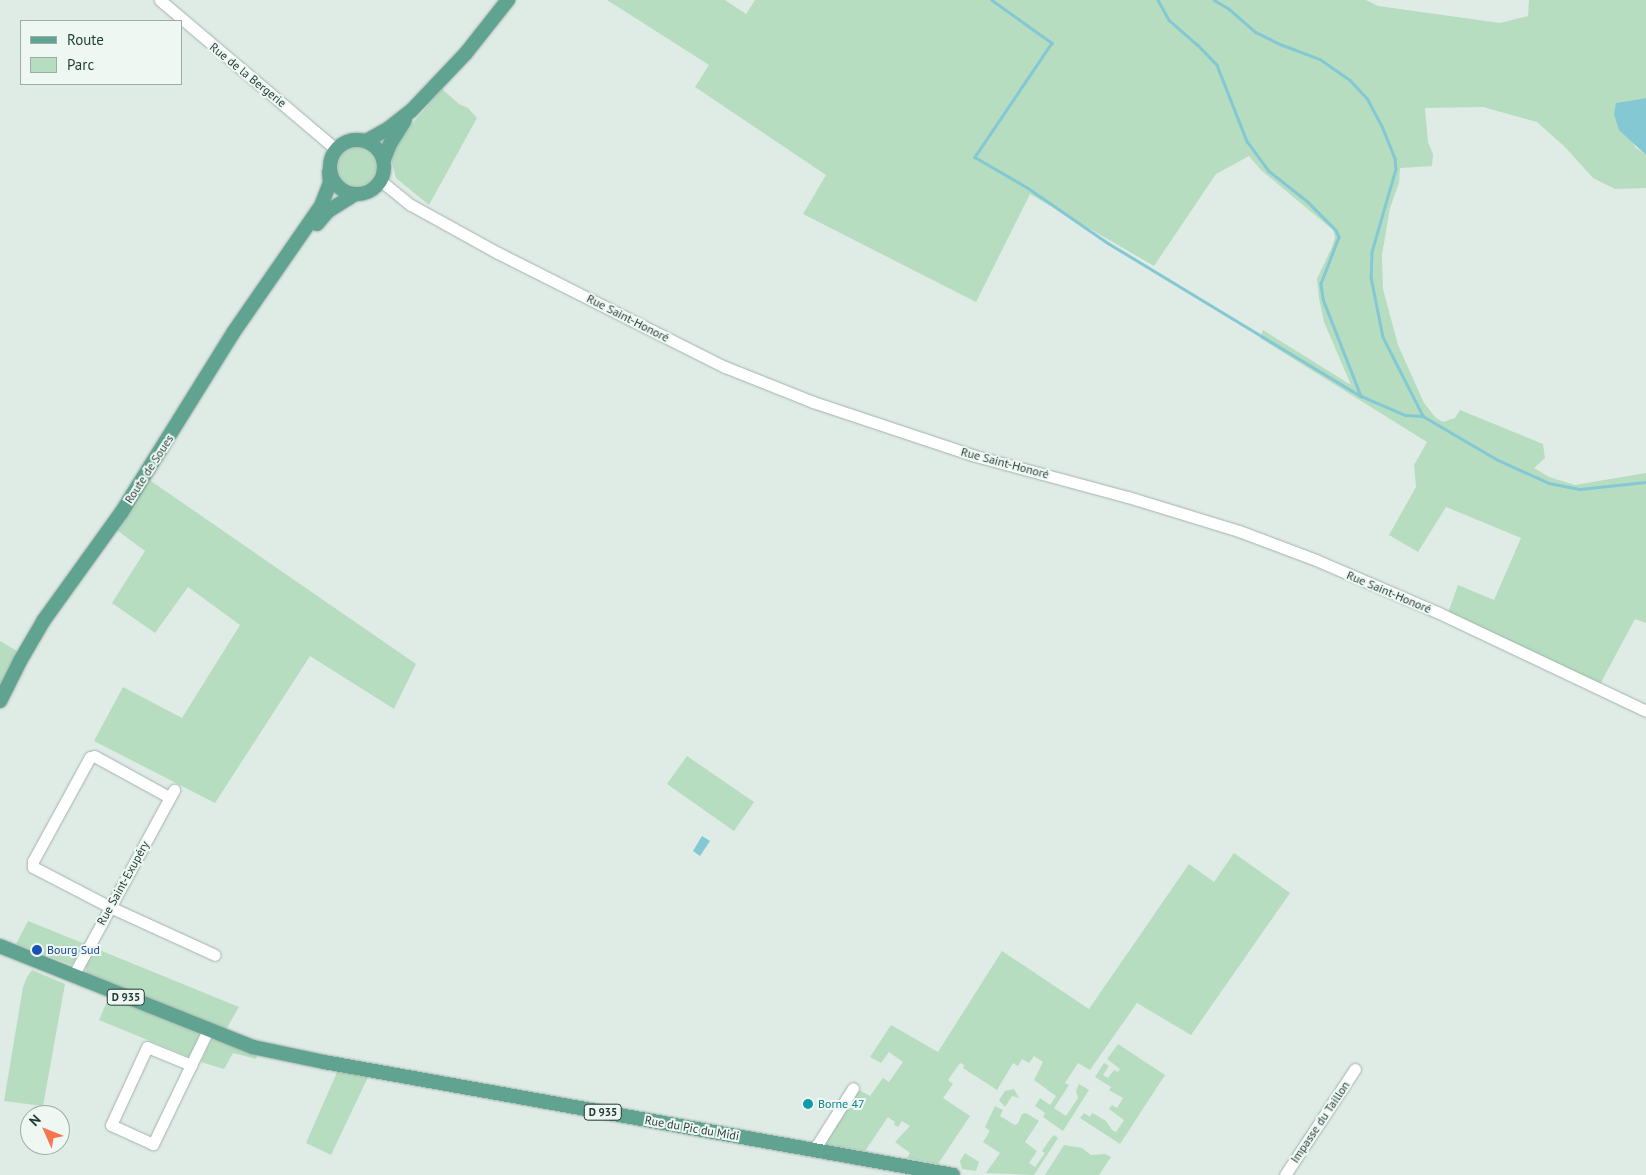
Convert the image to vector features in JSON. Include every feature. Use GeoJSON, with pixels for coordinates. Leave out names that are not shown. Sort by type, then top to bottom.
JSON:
{"type":"FeatureCollection","features":[{"type":"Feature","properties":{"kind":"main road"},"geometry":{"type":"LineString","coordinates":[[411,112],[389,128],[366,141],[347,141],[336,149],[330,160],[329,172],[338,188],[354,195],[363,194],[374,189],[381,181],[384,159],[390,144],[411,112],[472,45],[508,0]]}},
{"type":"Feature","properties":{"kind":"main road"},"geometry":{"type":"LineString","coordinates":[[366,141],[378,150],[384,159]]}},
{"type":"Feature","properties":{"kind":"main road","name":"Route de Soues"},"geometry":{"type":"LineString","coordinates":[[0,701],[20,661],[44,620],[152,466],[232,333],[299,239],[325,198],[330,183],[329,172]]}},
{"type":"Feature","properties":{"kind":"main road","name":"Route de Soues"},"geometry":{"type":"LineString","coordinates":[[299,239],[311,231],[328,212],[354,195]]}},
{"type":"Feature","properties":{"kind":"main road","name":"D 935"},"geometry":{"type":"LineString","coordinates":[[0,946],[208,1030]]}},
{"type":"Feature","properties":{"kind":"main road","name":"Rue du Pic du Midi"},"geometry":{"type":"LineString","coordinates":[[208,1030],[254,1047],[324,1062],[953,1175]]}},
{"type":"Feature","properties":{"kind":"street","name":"Rue de la Bergerie"},"geometry":{"type":"LineString","coordinates":[[160,0],[336,149]]}},
{"type":"Feature","properties":{"kind":"street","name":"Rue Saint-Honoré"},"geometry":{"type":"LineString","coordinates":[[381,181],[411,205],[498,253],[725,367],[814,402],[972,455],[1128,496],[1239,531],[1316,560],[1439,613],[1646,711]]}},
{"type":"Feature","properties":{"kind":"street","name":"Rue Saint-Exupéry"},"geometry":{"type":"LineString","coordinates":[[73,976],[172,793],[94,756],[88,759],[32,864],[34,868],[110,907]]}},
{"type":"Feature","properties":{"kind":"street"},"geometry":{"type":"LineString","coordinates":[[110,907],[215,955]]}},
{"type":"Feature","properties":{"kind":"street"},"geometry":{"type":"LineString","coordinates":[[191,1065],[147,1047],[111,1125],[153,1144],[208,1030]]}},
{"type":"Feature","properties":{"kind":"street","name":"Impasse du Taillon"},"geometry":{"type":"LineString","coordinates":[[1285,1175],[1356,1069]]}},
{"type":"Feature","properties":{"kind":"street"},"geometry":{"type":"LineString","coordinates":[[814,1150],[853,1088]]}},
{"type":"Feature","properties":{"kind":"green space"},"geometry":{"type":"Polygon","coordinates":[[[607,0],[725,0],[746,14],[755,0],[1366,0],[1378,6],[1500,23],[1528,16],[1529,0],[1646,0],[1646,98],[1617,103],[1635,147],[1646,155],[1646,188],[1615,189],[1593,178],[1565,147],[1537,122],[1483,107],[1425,108],[1428,142],[1433,154],[1432,166],[1400,168],[1399,183],[1390,208],[1382,255],[1383,289],[1398,345],[1424,403],[1436,418],[1443,422],[1455,418],[1460,410],[1543,444],[1545,458],[1534,468],[1549,477],[1575,485],[1646,473],[1646,623],[1635,619],[1599,686],[1448,613],[1458,585],[1494,600],[1521,538],[1446,507],[1418,552],[1389,535],[1416,487],[1414,465],[1427,442],[1260,338],[1263,330],[1351,385],[1324,322],[1319,298],[1317,279],[1332,247],[1335,237],[1333,230],[1261,170],[1249,156],[1216,174],[1154,266],[1030,194],[976,302],[803,214],[826,175],[695,87],[709,65],[607,0]]]}},
{"type":"Feature","properties":{"kind":"green space"},"geometry":{"type":"Polygon","coordinates":[[[442,89],[459,104],[468,108],[477,118],[429,205],[396,178],[391,159],[405,132],[442,89]]]}},
{"type":"Feature","properties":{"kind":"green space"},"geometry":{"type":"Polygon","coordinates":[[[357,148],[371,153],[376,167],[371,181],[357,186],[343,181],[338,167],[343,153],[357,148]]]}},
{"type":"Feature","properties":{"kind":"green space"},"geometry":{"type":"Polygon","coordinates":[[[148,479],[416,664],[394,709],[310,656],[215,803],[94,741],[123,687],[182,718],[240,625],[188,587],[155,633],[112,603],[145,551],[114,528],[148,479]]]}},
{"type":"Feature","properties":{"kind":"green space"},"geometry":{"type":"Polygon","coordinates":[[[0,641],[17,651],[0,684],[0,641]]]}},
{"type":"Feature","properties":{"kind":"green space"},"geometry":{"type":"Polygon","coordinates":[[[687,756],[754,802],[734,831],[667,784],[687,756]]]}},
{"type":"Feature","properties":{"kind":"green space"},"geometry":{"type":"Polygon","coordinates":[[[1234,853],[1290,893],[1191,1035],[1137,1003],[1090,1070],[1078,1063],[1065,1083],[1069,1085],[1054,1108],[1066,1116],[1078,1098],[1076,1091],[1079,1084],[1089,1090],[1063,1131],[1043,1117],[1045,1113],[1035,1106],[1040,1098],[1050,1105],[1056,1096],[1034,1080],[1043,1062],[1034,1056],[1029,1063],[1022,1059],[1018,1066],[1013,1063],[997,1090],[963,1068],[964,1065],[960,1063],[948,1080],[953,1084],[943,1098],[970,1116],[938,1164],[907,1158],[910,1153],[895,1142],[910,1126],[902,1121],[898,1127],[888,1117],[865,1151],[824,1144],[859,1090],[870,1096],[883,1078],[889,1082],[903,1062],[889,1052],[881,1063],[870,1057],[891,1025],[938,1052],[1002,951],[1089,1009],[1189,864],[1214,882],[1234,853]]]}},
{"type":"Feature","properties":{"kind":"green space"},"geometry":{"type":"Polygon","coordinates":[[[28,921],[85,944],[72,965],[16,944],[28,921]]]}},
{"type":"Feature","properties":{"kind":"green space"},"geometry":{"type":"Polygon","coordinates":[[[97,949],[239,1007],[224,1033],[92,977],[86,972],[85,962],[89,954],[94,955],[97,949]]]}},
{"type":"Feature","properties":{"kind":"green space"},"geometry":{"type":"Polygon","coordinates":[[[32,970],[65,984],[43,1105],[4,1101],[23,987],[32,970]]]}},
{"type":"Feature","properties":{"kind":"green space"},"geometry":{"type":"Polygon","coordinates":[[[109,997],[199,1034],[200,1040],[189,1057],[99,1020],[109,997]]]}},
{"type":"Feature","properties":{"kind":"green space"},"geometry":{"type":"Polygon","coordinates":[[[211,1039],[258,1053],[256,1059],[233,1053],[224,1069],[201,1062],[211,1039]]]}},
{"type":"Feature","properties":{"kind":"green space"},"geometry":{"type":"Polygon","coordinates":[[[1118,1044],[1165,1075],[1120,1144],[1080,1118],[1084,1113],[1090,1117],[1092,1113],[1106,1121],[1112,1130],[1116,1132],[1124,1120],[1109,1109],[1112,1105],[1117,1108],[1123,1098],[1109,1090],[1111,1087],[1095,1077],[1104,1063],[1109,1066],[1103,1075],[1108,1078],[1114,1070],[1118,1072],[1120,1069],[1107,1059],[1118,1044]]]}},
{"type":"Feature","properties":{"kind":"green space"},"geometry":{"type":"Polygon","coordinates":[[[338,1070],[369,1075],[331,1155],[306,1143],[338,1070]]]}},
{"type":"Feature","properties":{"kind":"green space"},"geometry":{"type":"Polygon","coordinates":[[[1014,1089],[1019,1098],[1012,1096],[1005,1107],[999,1100],[1005,1091],[1014,1089]]]}},
{"type":"Feature","properties":{"kind":"green space"},"geometry":{"type":"Polygon","coordinates":[[[995,1106],[1003,1110],[1000,1116],[1015,1125],[1022,1114],[1026,1113],[1039,1121],[1025,1142],[1037,1151],[1029,1163],[1035,1167],[1045,1153],[1042,1151],[1048,1142],[1054,1135],[1058,1138],[1034,1175],[986,1173],[1000,1153],[983,1142],[990,1131],[985,1127],[995,1106]]]}},
{"type":"Feature","properties":{"kind":"green space"},"geometry":{"type":"Polygon","coordinates":[[[1064,1145],[1082,1148],[1091,1155],[1105,1154],[1111,1157],[1099,1175],[1045,1175],[1064,1145]]]}},
{"type":"Feature","properties":{"kind":"green space"},"geometry":{"type":"Polygon","coordinates":[[[965,1153],[979,1162],[976,1171],[962,1169],[960,1161],[965,1153]]]}},
{"type":"Feature","properties":{"kind":"water"},"geometry":{"type":"Polygon","coordinates":[[[1646,98],[1646,155],[1619,130],[1614,114],[1616,103],[1646,98]]]}},
{"type":"Feature","properties":{"kind":"water"},"geometry":{"type":"Polygon","coordinates":[[[702,836],[710,841],[700,856],[693,851],[702,836]]]}},
{"type":"Feature","properties":{"kind":"waterway"},"geometry":{"type":"LineString","coordinates":[[992,0],[1052,43],[975,157],[1028,188],[1108,243],[1361,396]]}},
{"type":"Feature","properties":{"kind":"waterway"},"geometry":{"type":"LineString","coordinates":[[1158,0],[1169,20],[1197,44],[1217,65],[1247,141],[1269,171],[1307,201],[1336,230],[1339,237],[1321,284],[1323,299],[1361,396],[1405,415],[1423,416]]}},
{"type":"Feature","properties":{"kind":"waterway"},"geometry":{"type":"LineString","coordinates":[[1214,0],[1228,8],[1256,32],[1280,44],[1320,59],[1350,80],[1367,98],[1382,126],[1395,158],[1396,169],[1372,252],[1371,277],[1383,337],[1423,416],[1498,460],[1549,483],[1580,489],[1646,482]]}},
{"type":"Feature","properties":{"kind":"place","name":"Bourg Sud"},"geometry":{"type":"Point","coordinates":[37,950]}},
{"type":"Feature","properties":{"kind":"place","name":"Borne 47"},"geometry":{"type":"Point","coordinates":[808,1104]}}]}
